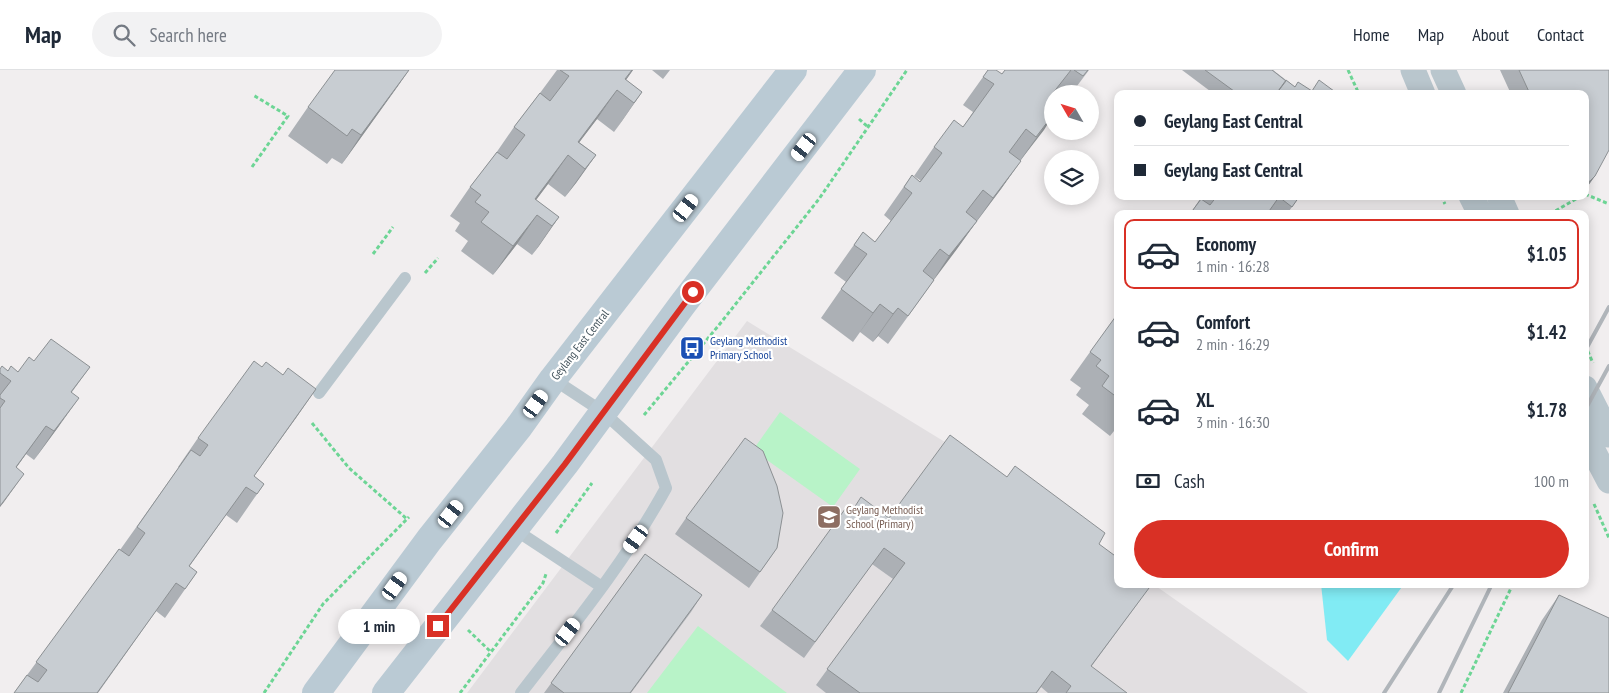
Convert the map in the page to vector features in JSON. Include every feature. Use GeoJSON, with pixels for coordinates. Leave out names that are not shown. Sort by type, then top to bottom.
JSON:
{"type":"FeatureCollection","features":[{"type":"Feature","properties":{"kind":"main road","name":"Geylang East Central"},"geometry":{"type":"LineString","coordinates":[[316,693],[429,540],[518,428],[553,379],[793,70]]}},
{"type":"Feature","properties":{"kind":"main road"},"geometry":{"type":"LineString","coordinates":[[386,693],[565,464],[682,306],[862,70]]}},
{"type":"Feature","properties":{"kind":"street"},"geometry":{"type":"LineString","coordinates":[[1413,70],[1421,90]]}},
{"type":"Feature","properties":{"kind":"street"},"geometry":{"type":"LineString","coordinates":[[1443,70],[1452,90]]}},
{"type":"Feature","properties":{"kind":"street"},"geometry":{"type":"LineString","coordinates":[[1589,396],[1609,435]]}},
{"type":"Feature","properties":{"kind":"street"},"geometry":{"type":"LineString","coordinates":[[1589,444],[1609,481]]}},
{"type":"Feature","properties":{"kind":"lane"},"geometry":{"type":"LineString","coordinates":[[319,393],[405,278]]}},
{"type":"Feature","properties":{"kind":"lane"},"geometry":{"type":"LineString","coordinates":[[521,693],[602,587],[645,526],[666,488],[656,460],[603,412],[553,379]]}},
{"type":"Feature","properties":{"kind":"lane"},"geometry":{"type":"LineString","coordinates":[[514,528],[602,587]]}},
{"type":"Feature","properties":{"kind":"path"},"geometry":{"type":"LineString","coordinates":[[644,415],[719,325],[819,198],[907,70]]}},
{"type":"Feature","properties":{"kind":"path"},"geometry":{"type":"LineString","coordinates":[[1348,70],[1357,90]]}},
{"type":"Feature","properties":{"kind":"path"},"geometry":{"type":"LineString","coordinates":[[252,167],[288,116],[253,95]]}},
{"type":"Feature","properties":{"kind":"path"},"geometry":{"type":"LineString","coordinates":[[1589,196],[1609,204]]}},
{"type":"Feature","properties":{"kind":"path"},"geometry":{"type":"LineString","coordinates":[[1557,210],[1574,200]]}},
{"type":"Feature","properties":{"kind":"path"},"geometry":{"type":"LineString","coordinates":[[373,254],[393,228]]}},
{"type":"Feature","properties":{"kind":"path"},"geometry":{"type":"LineString","coordinates":[[420,278],[438,258]]}},
{"type":"Feature","properties":{"kind":"path"},"geometry":{"type":"LineString","coordinates":[[264,693],[323,604],[407,519],[349,468],[312,423]]}},
{"type":"Feature","properties":{"kind":"path"},"geometry":{"type":"LineString","coordinates":[[460,693],[543,583],[548,570],[546,550],[592,483]]}},
{"type":"Feature","properties":{"kind":"path"},"geometry":{"type":"LineString","coordinates":[[1592,498],[1609,538]]}},
{"type":"Feature","properties":{"kind":"path"},"geometry":{"type":"LineString","coordinates":[[1461,693],[1511,588]]}},
{"type":"Feature","properties":{"kind":"shaded area","name":"Geylang Methodist School (Primary)"},"geometry":{"type":"Polygon","coordinates":[[[747,321],[999,475],[1114,580],[1114,588],[1159,588],[1308,693],[467,693],[747,321]]]}},
{"type":"Feature","properties":{"kind":"green space"},"geometry":{"type":"Polygon","coordinates":[[[780,412],[860,469],[833,507],[753,450],[780,412]]]}},
{"type":"Feature","properties":{"kind":"green space"},"geometry":{"type":"Polygon","coordinates":[[[698,626],[787,693],[647,693],[698,626]]]}},
{"type":"Feature","properties":{"kind":"water"},"geometry":{"type":"Polygon","coordinates":[[[1321,588],[1401,588],[1348,661],[1327,640],[1321,588]]]}},
{"type":"Feature","properties":{"kind":"building"},"geometry":{"type":"Polygon","coordinates":[[[335,70],[409,70],[361,135],[352,129],[347,136],[308,107],[335,70]]]}},
{"type":"Feature","properties":{"kind":"building"},"geometry":{"type":"Polygon","coordinates":[[[560,70],[632,70],[625,79],[642,92],[634,103],[617,90],[578,142],[596,155],[585,169],[568,155],[535,199],[559,217],[552,226],[537,215],[513,246],[481,222],[489,212],[475,202],[481,195],[470,187],[497,152],[507,159],[525,135],[514,127],[540,93],[550,101],[569,76],[560,70]]]}},
{"type":"Feature","properties":{"kind":"building"},"geometry":{"type":"Polygon","coordinates":[[[988,70],[996,70],[1002,74],[1005,70],[1071,70],[1059,85],[1044,85],[1044,126],[1036,137],[1026,129],[1009,152],[1021,161],[993,198],[983,190],[966,212],[977,221],[949,256],[940,249],[923,271],[934,280],[908,316],[898,308],[893,314],[880,304],[873,313],[841,289],[867,254],[854,245],[863,232],[875,242],[912,193],[904,187],[912,175],[920,182],[942,153],[934,147],[954,120],[963,127],[994,84],[983,77],[988,70]]]}},
{"type":"Feature","properties":{"kind":"building"},"geometry":{"type":"Polygon","coordinates":[[[1074,70],[1088,70],[1083,76],[1074,70]]]}},
{"type":"Feature","properties":{"kind":"building"},"geometry":{"type":"Polygon","coordinates":[[[1205,70],[1272,70],[1286,81],[1279,90],[1232,90],[1205,70]]]}},
{"type":"Feature","properties":{"kind":"building"},"geometry":{"type":"Polygon","coordinates":[[[1519,70],[1609,70],[1609,150],[1595,176],[1590,181],[1589,90],[1528,90],[1519,70]]]}},
{"type":"Feature","properties":{"kind":"building"},"geometry":{"type":"Polygon","coordinates":[[[1286,80],[1295,87],[1298,82],[1310,90],[1279,90],[1286,80]]]}},
{"type":"Feature","properties":{"kind":"building"},"geometry":{"type":"Polygon","coordinates":[[[1319,80],[1333,90],[1313,90],[1319,80]]]}},
{"type":"Feature","properties":{"kind":"building"},"geometry":{"type":"Polygon","coordinates":[[[1200,200],[1210,205],[1214,200],[1277,200],[1270,210],[1193,210],[1200,200]]]}},
{"type":"Feature","properties":{"kind":"building"},"geometry":{"type":"Polygon","coordinates":[[[1283,200],[1297,200],[1292,207],[1283,200]]]}},
{"type":"Feature","properties":{"kind":"building"},"geometry":{"type":"Polygon","coordinates":[[[1114,319],[1114,395],[1102,386],[1109,376],[1096,366],[1101,360],[1090,352],[1114,319]]]}},
{"type":"Feature","properties":{"kind":"building"},"geometry":{"type":"Polygon","coordinates":[[[51,339],[90,367],[71,392],[79,398],[54,431],[46,426],[16,467],[24,474],[0,506],[0,408],[5,401],[0,398],[0,395],[11,381],[0,373],[0,369],[2,366],[8,371],[11,366],[18,372],[29,357],[34,361],[51,339]]]}},
{"type":"Feature","properties":{"kind":"building"},"geometry":{"type":"Polygon","coordinates":[[[254,361],[262,367],[266,362],[283,375],[288,368],[316,389],[254,476],[264,484],[257,494],[246,487],[189,566],[197,572],[185,589],[176,583],[97,693],[14,693],[27,675],[38,682],[47,670],[36,662],[119,549],[129,556],[145,533],[137,527],[191,450],[200,456],[208,445],[198,438],[254,361]]]}},
{"type":"Feature","properties":{"kind":"building"},"geometry":{"type":"Polygon","coordinates":[[[950,435],[1007,477],[1015,466],[1105,533],[1099,544],[1114,555],[1114,588],[1149,588],[1091,666],[1127,693],[1066,693],[1071,686],[1052,671],[1036,693],[860,693],[827,669],[905,563],[884,548],[815,642],[772,610],[848,505],[854,508],[861,497],[889,518],[950,435]]]}},
{"type":"Feature","properties":{"kind":"building"},"geometry":{"type":"Polygon","coordinates":[[[745,438],[763,451],[777,486],[783,513],[777,548],[760,572],[686,518],[745,438]]]}},
{"type":"Feature","properties":{"kind":"building"},"geometry":{"type":"Polygon","coordinates":[[[645,554],[702,595],[630,693],[564,693],[551,683],[645,554]]]}},
{"type":"Feature","properties":{"kind":"building"},"geometry":{"type":"Polygon","coordinates":[[[1559,595],[1609,618],[1609,693],[1508,693],[1559,595]]]}},
{"type":"Feature","properties":{"kind":"railway"},"geometry":{"type":"LineString","coordinates":[[1589,344],[1609,307]]}},
{"type":"Feature","properties":{"kind":"railway"},"geometry":{"type":"LineString","coordinates":[[1589,403],[1609,366]]}},
{"type":"Feature","properties":{"kind":"railway"},"geometry":{"type":"LineString","coordinates":[[1384,693],[1451,588]]}},
{"type":"Feature","properties":{"kind":"railway"},"geometry":{"type":"LineString","coordinates":[[1439,693],[1490,588]]}},
{"type":"Feature","properties":{"kind":"place","name":"Geylang Methodist Primary School"},"geometry":{"type":"Point","coordinates":[692,348]}},
{"type":"Feature","properties":{"kind":"place","name":"Geylang Methodist School (Primary)"},"geometry":{"type":"Point","coordinates":[829,517]}},
{"type":"Feature","properties":{"kind":"route"},"geometry":{"type":"LineString","coordinates":[[438,626],[565,464],[693,292]]}}]}
